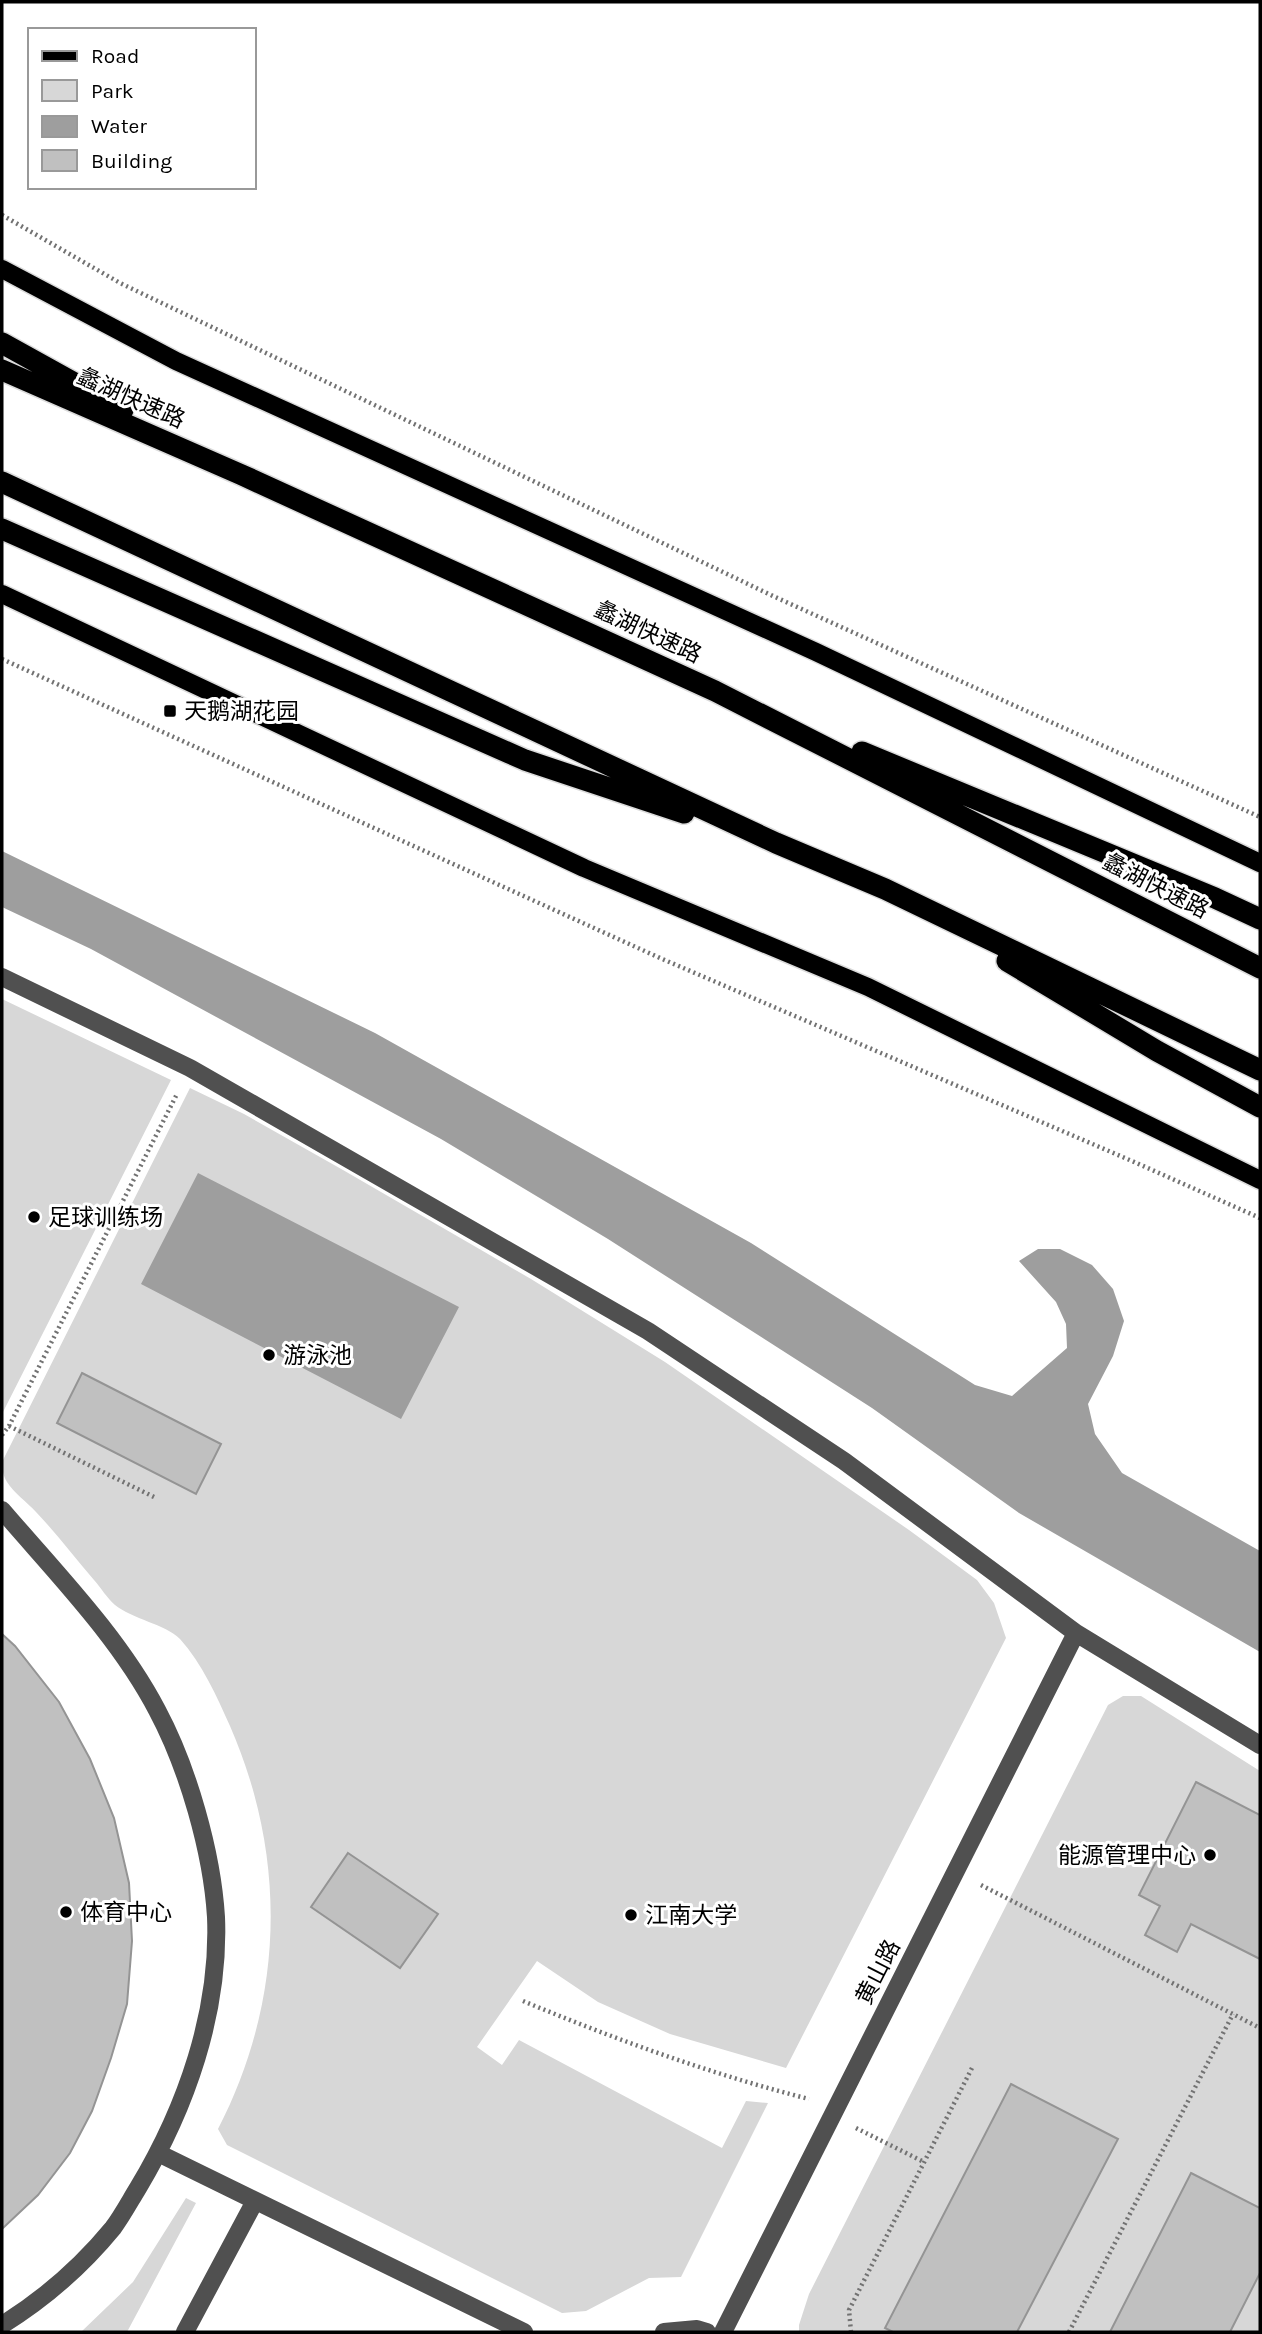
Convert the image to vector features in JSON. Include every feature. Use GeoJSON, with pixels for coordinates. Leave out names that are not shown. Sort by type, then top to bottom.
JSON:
{"type":"FeatureCollection","features":[{"type":"Feature","properties":{"kind":"highway"},"geometry":{"type":"LineString","coordinates":[[2,343],[242,475]]}},
{"type":"Feature","properties":{"kind":"highway","name":"蠡湖快速路"},"geometry":{"type":"LineString","coordinates":[[2,370],[242,475],[715,691],[1260,968]]}},
{"type":"Feature","properties":{"kind":"highway"},"geometry":{"type":"LineString","coordinates":[[2,482],[776,843],[885,889],[1260,1070]]}},
{"type":"Feature","properties":{"kind":"highway"},"geometry":{"type":"LineString","coordinates":[[2,529],[524,760],[776,843]]}},
{"type":"Feature","properties":{"kind":"highway"},"geometry":{"type":"LineString","coordinates":[[715,691],[1202,892],[1260,919]]}},
{"type":"Feature","properties":{"kind":"highway"},"geometry":{"type":"LineString","coordinates":[[885,889],[1157,1051],[1260,1107]]}},
{"type":"Feature","properties":{"kind":"main road"},"geometry":{"type":"LineString","coordinates":[[2,269],[176,361],[804,646],[1260,863]]}},
{"type":"Feature","properties":{"kind":"main road"},"geometry":{"type":"LineString","coordinates":[[2,594],[584,868],[868,987],[1260,1180]]}},
{"type":"Feature","properties":{"kind":"street"},"geometry":{"type":"LineString","coordinates":[[2,977],[190,1068],[648,1331],[844,1461],[1076,1633],[1260,1745]]}},
{"type":"Feature","properties":{"kind":"street"},"geometry":{"type":"LineString","coordinates":[[2,1510],[108,1634],[157,1710],[187,1779],[206,1851],[216,1917],[213,1985],[197,2059],[158,2153],[114,2226],[74,2271],[32,2307],[2,2325]]}},
{"type":"Feature","properties":{"kind":"street","name":"黄山路"},"geometry":{"type":"LineString","coordinates":[[723,2332],[1076,1633]]}},
{"type":"Feature","properties":{"kind":"street"},"geometry":{"type":"LineString","coordinates":[[158,2153],[524,2332]]}},
{"type":"Feature","properties":{"kind":"street"},"geometry":{"type":"LineString","coordinates":[[185,2332],[254,2201]]}},
{"type":"Feature","properties":{"kind":"street"},"geometry":{"type":"LineString","coordinates":[[664,2332],[697,2329],[706,2332]]}},
{"type":"Feature","properties":{"kind":"path"},"geometry":{"type":"LineString","coordinates":[[2,215],[120,283],[773,596],[1260,817]]}},
{"type":"Feature","properties":{"kind":"path"},"geometry":{"type":"LineString","coordinates":[[2,659],[660,958],[1260,1218]]}},
{"type":"Feature","properties":{"kind":"path"},"geometry":{"type":"LineString","coordinates":[[2,1435],[9,1426],[190,1068]]}},
{"type":"Feature","properties":{"kind":"path"},"geometry":{"type":"LineString","coordinates":[[9,1426],[154,1497]]}},
{"type":"Feature","properties":{"kind":"path"},"geometry":{"type":"LineString","coordinates":[[955,1872],[1260,2028]]}},
{"type":"Feature","properties":{"kind":"path"},"geometry":{"type":"LineString","coordinates":[[523,2000],[613,2038],[835,2111],[924,2162]]}},
{"type":"Feature","properties":{"kind":"path"},"geometry":{"type":"LineString","coordinates":[[1069,2332],[1233,2014]]}},
{"type":"Feature","properties":{"kind":"path"},"geometry":{"type":"LineString","coordinates":[[851,2332],[849,2310],[973,2066]]}},
{"type":"Feature","properties":{"kind":"green space"},"geometry":{"type":"Polygon","coordinates":[[[2,999],[171,1080],[2,1414],[2,999]]]}},
{"type":"Feature","properties":{"kind":"green space"},"geometry":{"type":"Polygon","coordinates":[[[190,1088],[244,1114],[343,1170],[531,1279],[665,1362],[909,1530],[977,1580],[994,1603],[1006,1638],[786,2068],[670,2034],[598,2002],[537,1961],[477,2047],[502,2065],[519,2040],[722,2148],[746,2101],[768,2103],[681,2277],[649,2278],[586,2311],[562,2313],[227,2145],[218,2129],[240,2080],[256,2031],[266,1980],[270,1929],[269,1878],[262,1827],[249,1776],[220,1704],[188,1648],[174,1634],[122,1610],[112,1602],[51,1529],[10,1486],[2,1465],[190,1088]]]}},
{"type":"Feature","properties":{"kind":"green space"},"geometry":{"type":"Polygon","coordinates":[[[1123,1696],[1141,1696],[1260,1771],[1260,2332],[799,2332],[809,2294],[1108,1705],[1123,1696]]]}},
{"type":"Feature","properties":{"kind":"green space"},"geometry":{"type":"Polygon","coordinates":[[[186,2198],[196,2203],[127,2332],[81,2332],[133,2282],[186,2198]]]}},
{"type":"Feature","properties":{"kind":"water"},"geometry":{"type":"Polygon","coordinates":[[[2,851],[375,1033],[751,1243],[975,1385],[1012,1396],[1067,1348],[1066,1324],[1056,1302],[1019,1261],[1038,1249],[1060,1249],[1092,1265],[1113,1289],[1124,1321],[1113,1356],[1088,1404],[1095,1434],[1122,1473],[1260,1551],[1260,1652],[1019,1513],[872,1408],[608,1239],[441,1139],[91,949],[2,907],[2,851]]]}},
{"type":"Feature","properties":{"kind":"water"},"geometry":{"type":"Polygon","coordinates":[[[198,1173],[459,1307],[401,1419],[141,1284],[198,1173]]]}},
{"type":"Feature","properties":{"kind":"building"},"geometry":{"type":"Polygon","coordinates":[[[82,1373],[221,1444],[196,1494],[57,1423],[82,1373]]]}},
{"type":"Feature","properties":{"kind":"building","name":"体育中心"},"geometry":{"type":"Polygon","coordinates":[[[2,1634],[15,1646],[59,1702],[90,1759],[114,1818],[129,1883],[132,1941],[127,2004],[92,2111],[70,2153],[38,2195],[2,2229],[2,1634]]]}},
{"type":"Feature","properties":{"kind":"building","name":"能源管理中心"},"geometry":{"type":"Polygon","coordinates":[[[1196,1782],[1260,1815],[1260,1959],[1191,1924],[1177,1952],[1145,1935],[1160,1906],[1139,1895],[1196,1782]]]}},
{"type":"Feature","properties":{"kind":"building"},"geometry":{"type":"Polygon","coordinates":[[[348,1853],[438,1914],[400,1968],[311,1907],[348,1853]]]}},
{"type":"Feature","properties":{"kind":"building"},"geometry":{"type":"Polygon","coordinates":[[[1011,2084],[1118,2139],[1017,2332],[893,2332],[885,2328],[1011,2084]]]}},
{"type":"Feature","properties":{"kind":"building"},"geometry":{"type":"Polygon","coordinates":[[[1191,2173],[1260,2208],[1260,2273],[1230,2332],[1110,2332],[1191,2173]]]}},
{"type":"Feature","properties":{"kind":"place","name":"天鹅湖花园"},"geometry":{"type":"Point","coordinates":[170,711]}},
{"type":"Feature","properties":{"kind":"place","name":"足球训练场"},"geometry":{"type":"Point","coordinates":[34,1217]}},
{"type":"Feature","properties":{"kind":"place","name":"游泳池"},"geometry":{"type":"Point","coordinates":[269,1355]}},
{"type":"Feature","properties":{"kind":"place","name":"能源管理中心"},"geometry":{"type":"Point","coordinates":[1210,1855]}},
{"type":"Feature","properties":{"kind":"place","name":"体育中心"},"geometry":{"type":"Point","coordinates":[66,1912]}},
{"type":"Feature","properties":{"kind":"place","name":"江南大学"},"geometry":{"type":"Point","coordinates":[631,1915]}}]}
